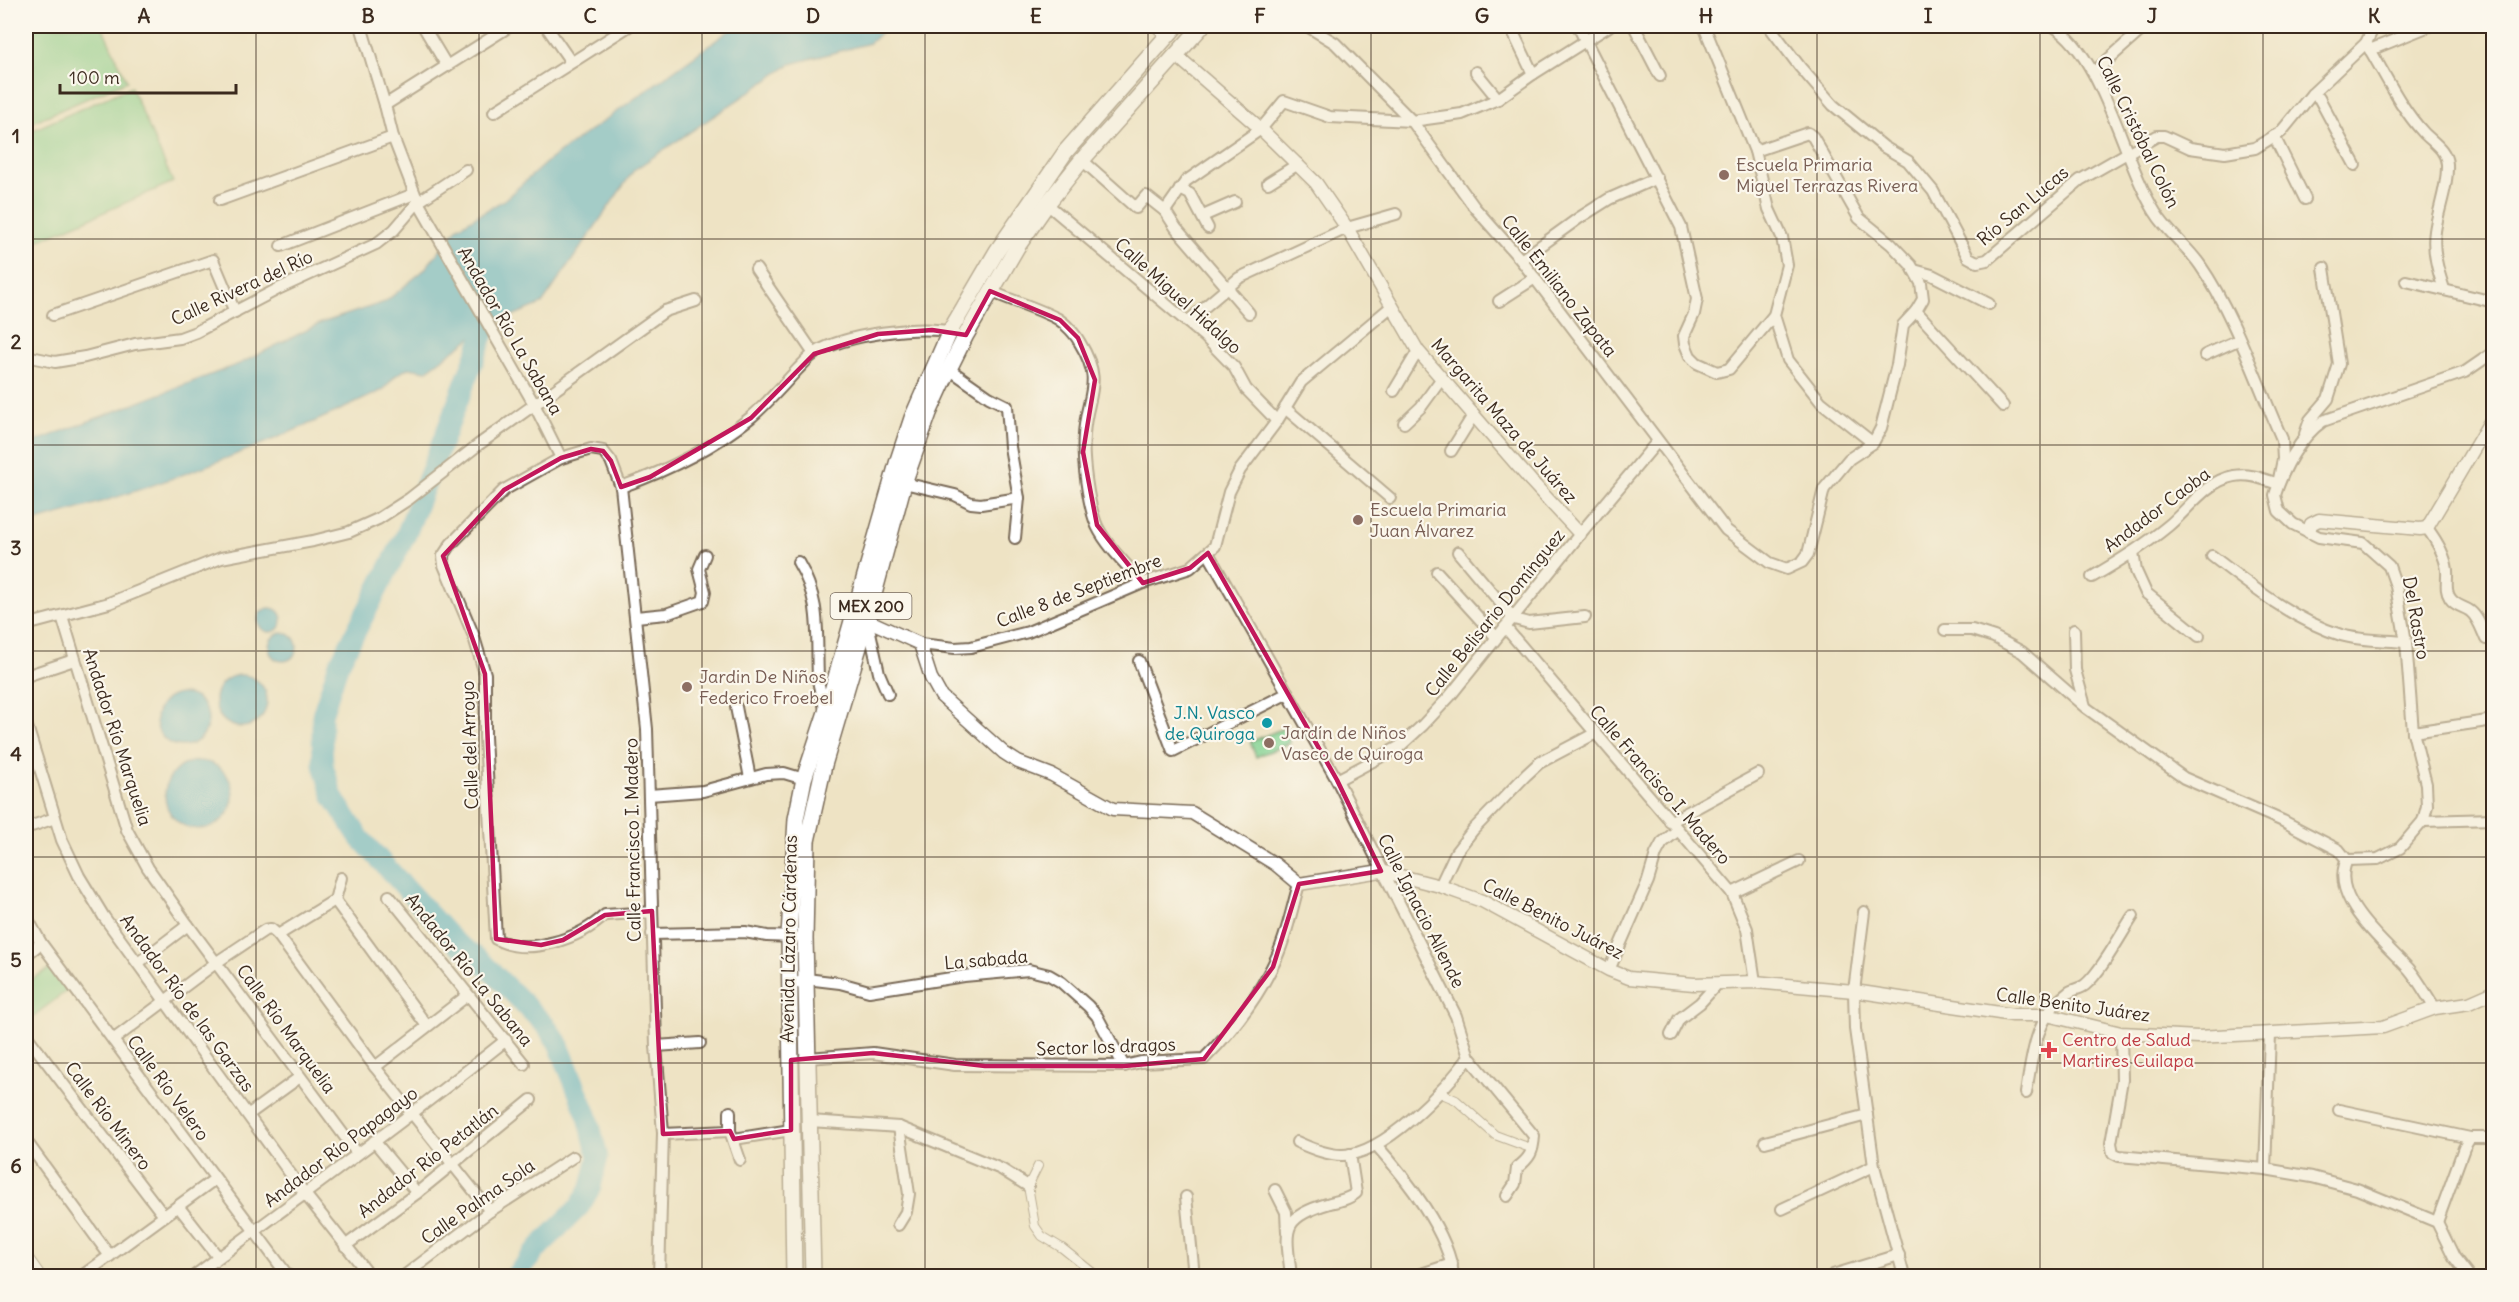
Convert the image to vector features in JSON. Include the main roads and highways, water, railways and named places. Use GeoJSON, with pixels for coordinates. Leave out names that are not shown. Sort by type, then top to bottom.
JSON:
{"type":"FeatureCollection","features":[{"type":"Feature","properties":{"kind":"main road","name":"Avenida Lázaro Cárdenas"},"geometry":{"type":"LineString","coordinates":[[813,1276],[805,939],[807,841],[824,765],[904,483],[929,413],[966,334],[990,291],[1047,204],[1082,160],[1203,26]]}},
{"type":"Feature","properties":{"kind":"main road","name":"Avenida Lázaro Cárdenas"},"geometry":{"type":"LineString","coordinates":[[794,1276],[789,936],[796,819],[804,779],[826,712],[908,428],[950,331],[996,250],[1066,151],[1167,29]]}},
{"type":"Feature","properties":{"kind":"water"},"geometry":{"type":"Polygon","coordinates":[[[736,26],[888,26],[870,43],[791,64],[634,170],[542,304],[487,326],[426,371],[408,368],[395,376],[383,390],[296,430],[163,482],[26,524],[26,445],[239,364],[321,323],[385,302],[424,270],[458,227],[504,200],[549,160],[736,26]]]}},
{"type":"Feature","properties":{"kind":"water"},"geometry":{"type":"Polygon","coordinates":[[[270,608],[278,612],[282,620],[278,628],[270,632],[262,628],[258,620],[262,612],[270,608]]]}},
{"type":"Feature","properties":{"kind":"water"},"geometry":{"type":"Polygon","coordinates":[[[283,633],[293,637],[297,647],[293,657],[283,661],[273,657],[269,647],[273,637],[283,633]]]}},
{"type":"Feature","properties":{"kind":"water"},"geometry":{"type":"Polygon","coordinates":[[[241,675],[255,679],[263,687],[267,701],[263,715],[255,723],[241,727],[227,723],[219,715],[215,701],[219,687],[227,679],[241,675]]]}},
{"type":"Feature","properties":{"kind":"water"},"geometry":{"type":"Polygon","coordinates":[[[182,694],[192,696],[200,702],[206,710],[208,720],[206,730],[200,738],[192,744],[182,746],[172,744],[164,738],[158,730],[156,720],[158,710],[164,702],[172,696],[182,694]]]}},
{"type":"Feature","properties":{"kind":"water"},"geometry":{"type":"Polygon","coordinates":[[[199,761],[212,764],[223,771],[230,782],[233,795],[230,808],[223,819],[212,826],[199,829],[186,826],[175,819],[168,808],[165,795],[168,782],[175,771],[186,764],[199,761]]]}},
{"type":"Feature","properties":{"kind":"waterway"},"geometry":{"type":"LineString","coordinates":[[487,326],[406,535],[338,666],[322,715],[322,734],[323,765],[333,797],[359,837],[454,941],[480,960],[546,1026],[558,1043],[588,1117],[598,1157],[591,1187],[580,1206],[539,1247],[515,1276]]}},
{"type":"Feature","properties":{"kind":"place","name":"Escuela Primaria Miguel Terrazas Rivera"},"geometry":{"type":"Point","coordinates":[1724,175]}},
{"type":"Feature","properties":{"kind":"place","name":"Escuela Primaria Juan Álvarez"},"geometry":{"type":"Point","coordinates":[1358,520]}},
{"type":"Feature","properties":{"kind":"place","name":"Jardin De Niños Federico Froebel"},"geometry":{"type":"Point","coordinates":[687,687]}},
{"type":"Feature","properties":{"kind":"place","name":"J.N. Vasco de Quiroga"},"geometry":{"type":"Point","coordinates":[1267,723]}},
{"type":"Feature","properties":{"kind":"place","name":"Jardín de Niños Vasco de Quiroga"},"geometry":{"type":"Point","coordinates":[1269,743]}},
{"type":"Feature","properties":{"kind":"place","name":"Centro de Salud Martires Cuilapa"},"geometry":{"type":"Point","coordinates":[2049,1050]}}]}
